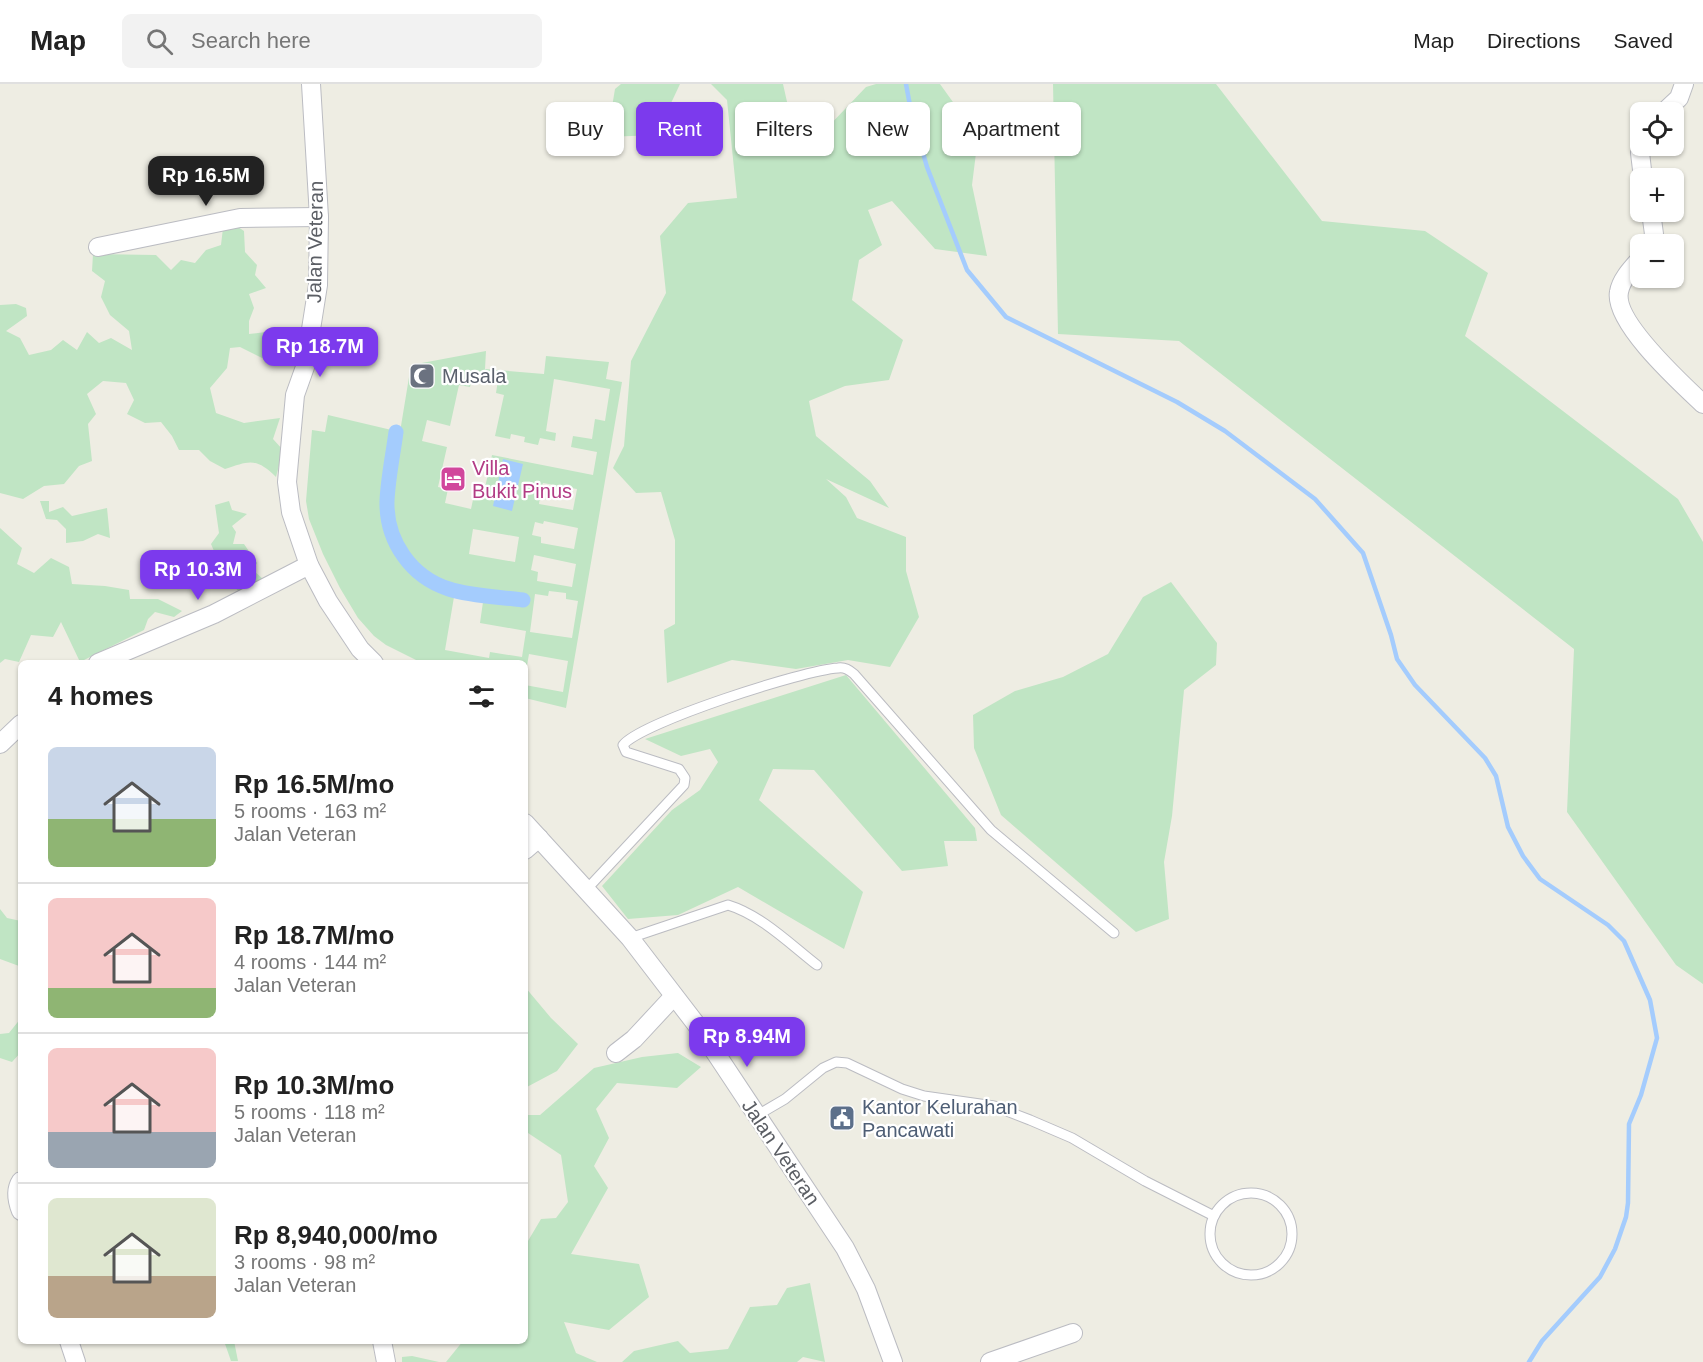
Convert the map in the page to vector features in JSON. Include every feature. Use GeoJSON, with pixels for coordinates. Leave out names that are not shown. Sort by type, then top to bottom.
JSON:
{"type":"FeatureCollection","features":[{"type":"Feature","properties":{"kind":"street","name":"Jalan Veteran"},"geometry":{"type":"LineString","coordinates":[[311,84],[319,217],[318,285],[305,367],[295,395],[287,482],[291,512],[309,565],[328,601],[360,649],[371,660]]}},
{"type":"Feature","properties":{"kind":"street"},"geometry":{"type":"LineString","coordinates":[[1675,102],[1679,98],[1684,84]]}},
{"type":"Feature","properties":{"kind":"street"},"geometry":{"type":"LineString","coordinates":[[98,247],[240,218],[319,217]]}},
{"type":"Feature","properties":{"kind":"street"},"geometry":{"type":"LineString","coordinates":[[1630,271],[1618,291],[1621,311],[1662,365],[1703,404]]}},
{"type":"Feature","properties":{"kind":"street"},"geometry":{"type":"LineString","coordinates":[[106,660],[214,614],[309,565]]}},
{"type":"Feature","properties":{"kind":"street"},"geometry":{"type":"LineString","coordinates":[[0,744],[18,727]]}},
{"type":"Feature","properties":{"kind":"street","name":"Jalan Veteran"},"geometry":{"type":"LineString","coordinates":[[532,844],[586,890],[630,938],[699,1028],[845,1248],[866,1289],[893,1362]]}},
{"type":"Feature","properties":{"kind":"street"},"geometry":{"type":"LineString","coordinates":[[616,1053],[634,1039],[674,996]]}},
{"type":"Feature","properties":{"kind":"street"},"geometry":{"type":"LineString","coordinates":[[18,1186],[18,1203]]}},
{"type":"Feature","properties":{"kind":"street"},"geometry":{"type":"LineString","coordinates":[[990,1362],[1073,1333]]}},
{"type":"Feature","properties":{"kind":"street"},"geometry":{"type":"LineString","coordinates":[[70,1344],[76,1362]]}},
{"type":"Feature","properties":{"kind":"street"},"geometry":{"type":"LineString","coordinates":[[383,1344],[386,1362]]}},
{"type":"Feature","properties":{"kind":"lane"},"geometry":{"type":"LineString","coordinates":[[586,890],[684,785],[685,778],[680,770],[626,752],[623,745],[628,739],[655,724],[777,681],[837,668],[848,669],[854,674],[992,830],[1114,933]]}},
{"type":"Feature","properties":{"kind":"lane"},"geometry":{"type":"LineString","coordinates":[[630,938],[728,905],[742,909],[818,965]]}},
{"type":"Feature","properties":{"kind":"lane"},"geometry":{"type":"LineString","coordinates":[[756,1116],[786,1099],[823,1068],[836,1062],[848,1063],[902,1089],[924,1096],[994,1106],[1030,1120],[1072,1138],[1136,1176],[1214,1216]]}},
{"type":"Feature","properties":{"kind":"lane"},"geometry":{"type":"LineString","coordinates":[[1245,1193],[1258,1193],[1271,1198],[1282,1207],[1290,1225],[1291,1245],[1285,1257],[1276,1267],[1264,1273],[1250,1275],[1231,1269],[1216,1255],[1211,1243],[1210,1229],[1214,1216],[1221,1205],[1232,1197],[1245,1193]]}},
{"type":"Feature","properties":{"kind":"green space"},"geometry":{"type":"Polygon","coordinates":[[[621,84],[680,84],[672,102],[636,102],[636,136],[624,136],[624,102],[613,102],[615,89],[621,84]]]}},
{"type":"Feature","properties":{"kind":"green space"},"geometry":{"type":"Polygon","coordinates":[[[711,84],[783,84],[787,102],[735,102],[735,156],[834,156],[834,121],[846,108],[846,156],[930,156],[930,102],[852,102],[866,87],[876,84],[940,84],[953,102],[942,102],[942,156],[976,156],[972,185],[987,256],[935,249],[892,201],[868,210],[882,245],[859,260],[852,300],[903,340],[889,380],[845,386],[809,401],[816,436],[870,481],[889,508],[826,479],[846,497],[857,518],[906,537],[906,571],[919,617],[890,667],[848,660],[796,669],[732,660],[667,683],[664,630],[675,624],[675,540],[661,492],[636,493],[613,468],[624,446],[631,361],[666,293],[660,236],[688,203],[737,198],[727,100],[711,84]]]}},
{"type":"Feature","properties":{"kind":"green space"},"geometry":{"type":"Polygon","coordinates":[[[1053,84],[1216,84],[1322,221],[1425,231],[1488,273],[1465,336],[1678,499],[1703,542],[1703,984],[1676,965],[1567,812],[1574,649],[1179,341],[1058,334],[1054,156],[1081,156],[1081,102],[1053,102],[1053,84]]]}},
{"type":"Feature","properties":{"kind":"green space"},"geometry":{"type":"Polygon","coordinates":[[[235,225],[244,231],[245,252],[257,265],[255,275],[266,288],[249,294],[254,308],[249,321],[249,334],[274,331],[278,345],[270,362],[240,347],[230,348],[227,368],[210,388],[216,413],[244,423],[280,418],[273,439],[283,450],[276,477],[263,466],[252,462],[225,469],[210,461],[199,450],[179,450],[161,422],[145,423],[127,414],[134,400],[126,383],[103,381],[87,394],[96,414],[88,424],[92,461],[79,466],[64,484],[44,486],[23,499],[0,493],[0,305],[16,304],[26,308],[27,316],[6,331],[20,338],[29,355],[51,350],[63,340],[77,350],[87,332],[99,343],[111,338],[132,350],[129,331],[110,315],[101,297],[105,281],[92,271],[93,254],[156,255],[171,270],[181,260],[195,263],[206,250],[221,245],[223,228],[235,225]]]}},
{"type":"Feature","properties":{"kind":"green space"},"geometry":{"type":"Polygon","coordinates":[[[486,351],[485,369],[544,374],[546,356],[609,362],[606,379],[622,382],[566,708],[528,699],[528,686],[563,692],[568,661],[529,654],[528,660],[416,660],[386,645],[374,636],[358,618],[323,554],[309,519],[306,501],[312,430],[325,432],[328,415],[400,432],[411,365],[486,351]],[[473,374],[470,387],[459,385],[450,426],[427,420],[422,441],[447,447],[438,487],[448,489],[445,503],[471,509],[474,495],[483,497],[492,455],[593,475],[597,452],[571,447],[573,436],[592,439],[595,419],[605,421],[610,389],[554,379],[546,431],[556,433],[555,441],[540,438],[538,445],[524,442],[525,437],[511,434],[510,439],[495,436],[504,395],[496,393],[498,380],[473,374]],[[543,483],[542,487],[535,486],[534,496],[540,497],[539,504],[573,510],[577,489],[543,483]],[[544,521],[543,524],[535,522],[532,535],[541,537],[541,543],[574,549],[578,528],[544,521]],[[473,529],[469,554],[515,562],[519,537],[473,529]],[[534,555],[531,570],[538,572],[537,581],[572,587],[576,564],[534,555]],[[549,591],[548,596],[535,594],[530,632],[572,638],[578,601],[566,599],[566,593],[549,591]],[[454,597],[445,650],[489,658],[490,652],[522,657],[526,631],[480,623],[483,602],[454,597]]]}},
{"type":"Feature","properties":{"kind":"green space"},"geometry":{"type":"Polygon","coordinates":[[[40,501],[49,501],[49,512],[63,507],[72,516],[107,508],[110,538],[98,534],[83,541],[66,543],[66,529],[57,520],[46,519],[40,501]]]}},
{"type":"Feature","properties":{"kind":"green space"},"geometry":{"type":"Polygon","coordinates":[[[229,501],[232,510],[247,514],[232,526],[236,532],[233,544],[244,544],[257,563],[253,570],[263,579],[250,592],[237,590],[234,582],[221,580],[219,572],[211,565],[217,558],[211,544],[219,533],[215,505],[229,501]]]}},
{"type":"Feature","properties":{"kind":"green space"},"geometry":{"type":"Polygon","coordinates":[[[0,528],[22,548],[17,564],[34,573],[51,558],[69,567],[72,584],[129,590],[130,599],[158,599],[182,611],[174,617],[155,612],[148,619],[144,630],[84,660],[79,660],[61,622],[53,637],[31,635],[18,662],[5,659],[0,663],[0,528]]]}},
{"type":"Feature","properties":{"kind":"green space"},"geometry":{"type":"Polygon","coordinates":[[[1171,582],[1217,643],[1216,665],[1184,690],[1172,816],[1164,862],[1169,919],[1136,932],[1001,815],[974,748],[973,715],[1015,691],[1063,677],[1108,654],[1143,597],[1171,582]]]}},
{"type":"Feature","properties":{"kind":"green space"},"geometry":{"type":"Polygon","coordinates":[[[846,675],[975,828],[977,841],[944,841],[948,866],[902,871],[814,770],[773,769],[759,800],[863,892],[844,949],[738,887],[678,915],[628,919],[602,886],[672,810],[700,790],[718,762],[710,749],[681,756],[645,739],[846,675]]]}},
{"type":"Feature","properties":{"kind":"green space"},"geometry":{"type":"Polygon","coordinates":[[[0,909],[7,918],[18,920],[18,966],[0,959],[0,909]]]}},
{"type":"Feature","properties":{"kind":"green space"},"geometry":{"type":"Polygon","coordinates":[[[528,991],[551,1018],[578,1044],[557,1071],[528,1086],[528,991]]]}},
{"type":"Feature","properties":{"kind":"green space"},"geometry":{"type":"Polygon","coordinates":[[[18,1022],[18,1055],[12,1062],[0,1058],[0,1034],[9,1033],[18,1022]]]}},
{"type":"Feature","properties":{"kind":"green space"},"geometry":{"type":"Polygon","coordinates":[[[678,1053],[701,1067],[677,1088],[617,1083],[596,1109],[609,1138],[594,1166],[608,1188],[571,1254],[639,1264],[649,1297],[609,1330],[564,1322],[576,1353],[597,1362],[446,1362],[461,1344],[528,1344],[528,1241],[541,1219],[556,1218],[568,1202],[561,1155],[528,1133],[528,1115],[540,1115],[594,1068],[642,1057],[678,1053]]]}},
{"type":"Feature","properties":{"kind":"green space"},"geometry":{"type":"Polygon","coordinates":[[[810,1283],[825,1362],[803,1357],[797,1362],[622,1362],[634,1351],[678,1341],[690,1353],[728,1349],[750,1307],[777,1305],[787,1288],[810,1283]]]}},
{"type":"Feature","properties":{"kind":"green space"},"geometry":{"type":"Polygon","coordinates":[[[225,1344],[235,1344],[238,1361],[231,1361],[225,1344]]]}},
{"type":"Feature","properties":{"kind":"green space"},"geometry":{"type":"Polygon","coordinates":[[[412,1356],[439,1362],[402,1362],[402,1357],[412,1356]]]}},
{"type":"Feature","properties":{"kind":"water"},"geometry":{"type":"Polygon","coordinates":[[[503,459],[523,464],[512,511],[493,506],[503,459]]]}},
{"type":"Feature","properties":{"kind":"waterway"},"geometry":{"type":"LineString","coordinates":[[906,84],[927,167],[967,270],[1006,317],[1177,402],[1225,431],[1315,499],[1363,553],[1397,659],[1415,685],[1485,758],[1496,776],[1508,827],[1523,856],[1540,879],[1608,925],[1624,941],[1650,1000],[1657,1038],[1641,1095],[1629,1124],[1626,1217],[1615,1249],[1600,1277],[1542,1341],[1529,1362]]}},
{"type":"Feature","properties":{"kind":"waterway"},"geometry":{"type":"LineString","coordinates":[[396,432],[387,501],[391,530],[403,556],[423,576],[449,589],[476,595],[523,600]]}},
{"type":"Feature","properties":{"kind":"place","name":"Musala"},"geometry":{"type":"Point","coordinates":[422,376]}},
{"type":"Feature","properties":{"kind":"place","name":"Villa Bukit Pinus"},"geometry":{"type":"Point","coordinates":[453,479]}},
{"type":"Feature","properties":{"kind":"place","name":"Kantor Kelurahan Pancawati"},"geometry":{"type":"Point","coordinates":[842,1118]}}]}
